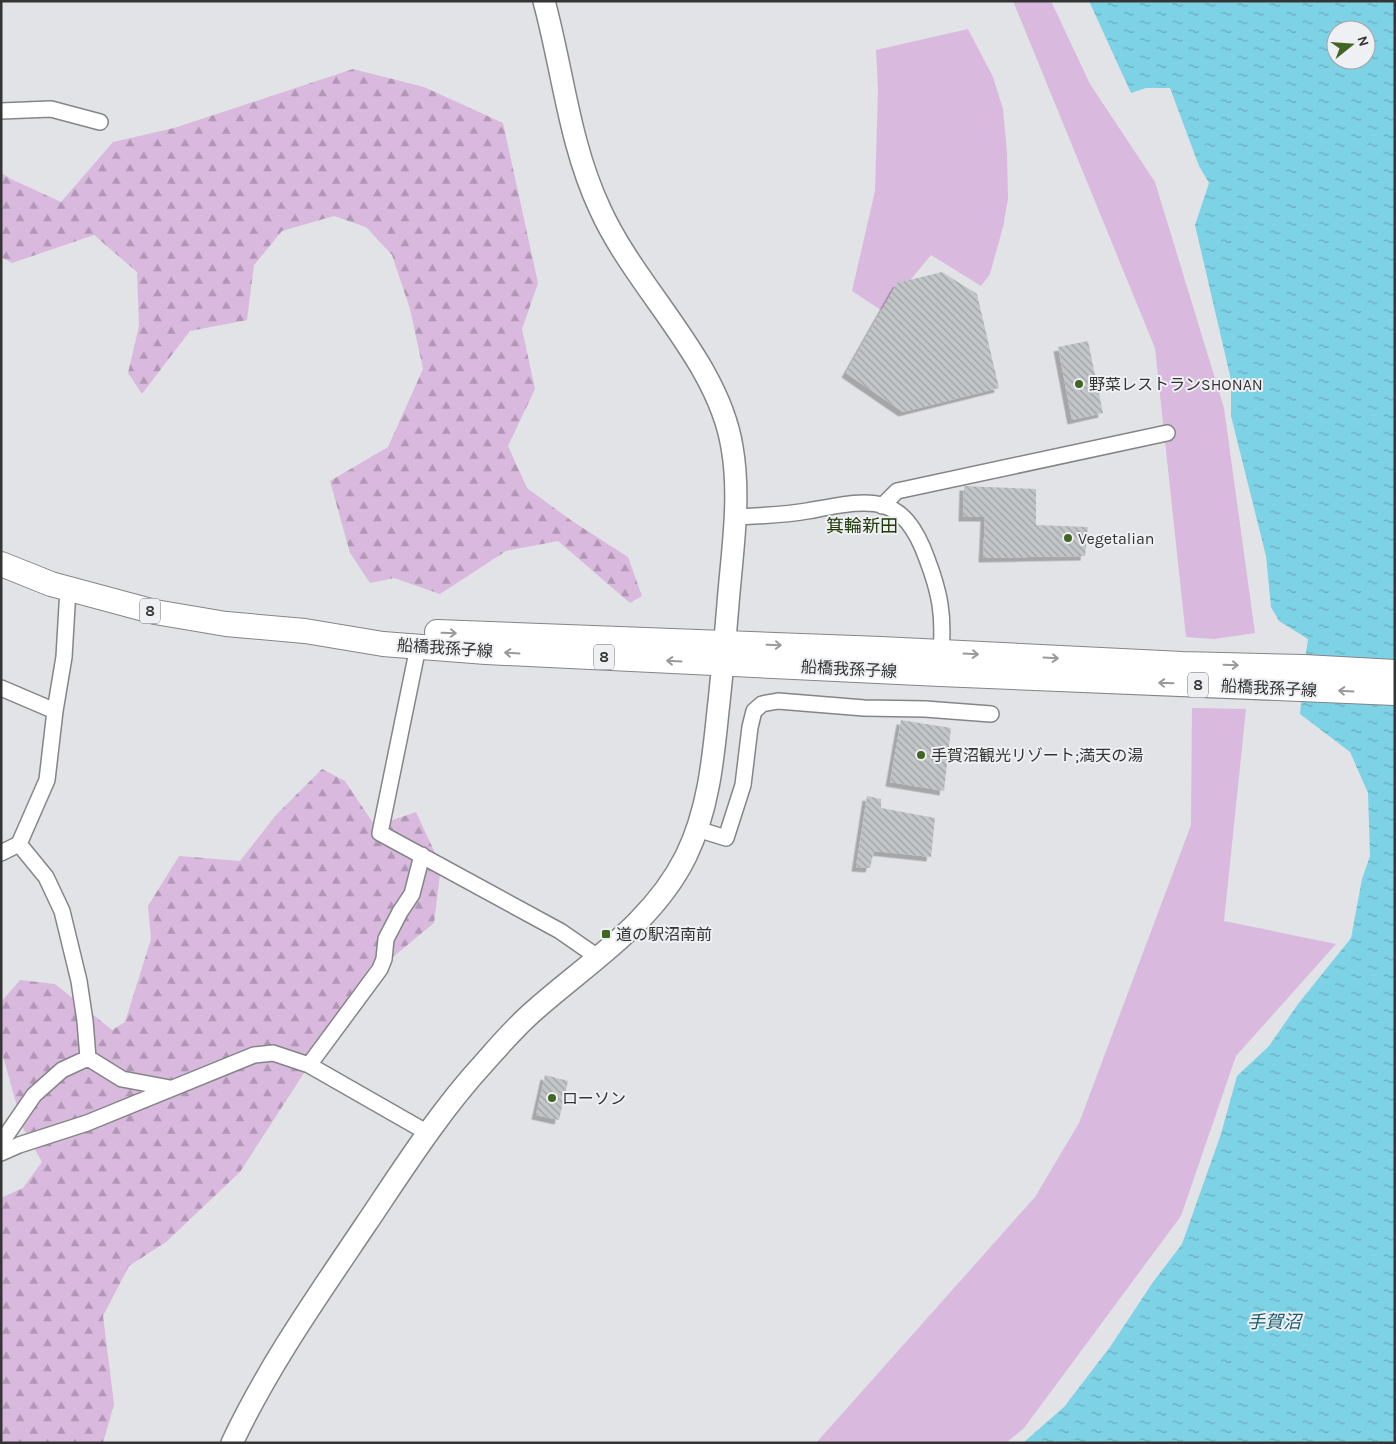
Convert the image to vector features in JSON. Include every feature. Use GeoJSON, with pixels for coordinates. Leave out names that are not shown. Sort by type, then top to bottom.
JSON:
{"type":"FeatureCollection","features":[{"type":"Feature","properties":{"kind":"main road","name":"船橋我孫子線"},"geometry":{"type":"LineString","coordinates":[[1,564],[51,584],[155,612],[226,624],[305,631],[383,644],[486,652],[941,652],[1002,666],[1395,672]]}},
{"type":"Feature","properties":{"kind":"main road","name":"船橋我孫子線"},"geometry":{"type":"LineString","coordinates":[[305,631],[383,630],[724,653],[1002,666],[1395,693]]}},
{"type":"Feature","properties":{"kind":"street"},"geometry":{"type":"LineString","coordinates":[[232,1443],[242,1421],[305,1314],[428,1133],[481,1066],[533,1012],[599,958],[648,912],[665,890],[686,857],[697,829],[709,786],[724,653],[735,516],[736,486],[732,444],[719,401],[696,358],[625,256],[600,210],[578,155],[544,1]]}},
{"type":"Feature","properties":{"kind":"street"},"geometry":{"type":"LineString","coordinates":[[1,111],[51,109],[100,122]]}},
{"type":"Feature","properties":{"kind":"street"},"geometry":{"type":"LineString","coordinates":[[882,506],[897,491],[1167,433]]}},
{"type":"Feature","properties":{"kind":"street"},"geometry":{"type":"LineString","coordinates":[[735,516],[760,516],[870,502],[896,511],[907,520],[920,541],[940,597],[943,628],[941,652]]}},
{"type":"Feature","properties":{"kind":"street"},"geometry":{"type":"LineString","coordinates":[[1,853],[19,844],[47,780],[55,711],[64,657],[68,589]]}},
{"type":"Feature","properties":{"kind":"street"},"geometry":{"type":"LineString","coordinates":[[418,646],[380,833],[560,931],[599,958]]}},
{"type":"Feature","properties":{"kind":"street"},"geometry":{"type":"LineString","coordinates":[[1,688],[55,711]]}},
{"type":"Feature","properties":{"kind":"street"},"geometry":{"type":"LineString","coordinates":[[697,829],[726,838],[743,786],[750,727],[754,711],[762,704],[778,701],[864,708],[924,709],[991,714]]}},
{"type":"Feature","properties":{"kind":"street"},"geometry":{"type":"LineString","coordinates":[[19,844],[46,878],[62,911],[79,981],[88,1058]]}},
{"type":"Feature","properties":{"kind":"street"},"geometry":{"type":"LineString","coordinates":[[309,1065],[380,969],[384,959],[386,939],[412,894],[422,855]]}},
{"type":"Feature","properties":{"kind":"street"},"geometry":{"type":"LineString","coordinates":[[1,1152],[87,1123],[254,1055],[273,1053],[309,1065],[428,1133]]}},
{"type":"Feature","properties":{"kind":"street"},"geometry":{"type":"LineString","coordinates":[[88,1058],[122,1079],[170,1088]]}},
{"type":"Feature","properties":{"kind":"street"},"geometry":{"type":"LineString","coordinates":[[1,1142],[34,1095],[62,1070],[88,1058]]}},
{"type":"Feature","properties":{"kind":"green space"},"geometry":{"type":"Polygon","coordinates":[[[1013,1],[1051,1],[1090,84],[1155,182],[1224,408],[1255,633],[1214,639],[1186,637],[1155,348],[1013,1]]]}},
{"type":"Feature","properties":{"kind":"green space"},"geometry":{"type":"Polygon","coordinates":[[[968,29],[993,77],[1003,109],[1007,153],[1008,199],[1003,227],[990,274],[981,286],[931,255],[884,312],[852,291],[875,191],[878,89],[876,50],[968,29]]]}},
{"type":"Feature","properties":{"kind":"green space"},"geometry":{"type":"Polygon","coordinates":[[[353,69],[424,87],[503,123],[538,283],[522,329],[535,389],[508,446],[527,488],[572,521],[628,557],[642,596],[630,603],[558,541],[506,551],[440,594],[394,578],[370,583],[350,553],[330,481],[388,447],[423,369],[410,309],[392,255],[366,227],[334,216],[282,231],[254,265],[247,320],[190,331],[142,394],[128,373],[139,326],[137,272],[94,235],[12,263],[1,257],[1,173],[61,202],[113,142],[174,128],[353,69]]]}},
{"type":"Feature","properties":{"kind":"green space"},"geometry":{"type":"Polygon","coordinates":[[[1192,708],[1246,709],[1224,921],[1336,944],[1236,1056],[1181,1216],[1024,1428],[1006,1443],[816,1443],[1035,1197],[1079,1123],[1191,825],[1192,708]]]}},
{"type":"Feature","properties":{"kind":"green space"},"geometry":{"type":"Polygon","coordinates":[[[322,769],[345,781],[375,826],[416,812],[441,866],[434,923],[393,957],[370,971],[240,1172],[166,1242],[129,1266],[103,1316],[114,1404],[103,1443],[1,1443],[1,1198],[23,1188],[42,1162],[23,1128],[1,1049],[2,1001],[20,980],[55,984],[112,1030],[125,1022],[151,939],[148,906],[179,856],[240,861],[276,815],[322,769]]]}},
{"type":"Feature","properties":{"kind":"water","name":"手賀沼"},"geometry":{"type":"Polygon","coordinates":[[[1089,1],[1395,1],[1395,1443],[1023,1443],[1064,1407],[1110,1347],[1153,1282],[1182,1244],[1221,1134],[1237,1076],[1269,1046],[1298,1004],[1351,938],[1362,879],[1370,856],[1368,793],[1350,752],[1300,714],[1308,639],[1279,621],[1271,607],[1266,556],[1231,416],[1231,380],[1195,225],[1209,183],[1199,166],[1170,88],[1146,88],[1131,93],[1089,1]]]}},
{"type":"Feature","properties":{"kind":"building"},"geometry":{"type":"Polygon","coordinates":[[[942,272],[977,294],[999,388],[903,412],[846,373],[897,283],[942,272]]]}},
{"type":"Feature","properties":{"kind":"building"},"geometry":{"type":"Polygon","coordinates":[[[1088,341],[1103,413],[1072,420],[1058,347],[1088,341]]]}},
{"type":"Feature","properties":{"kind":"building"},"geometry":{"type":"Polygon","coordinates":[[[964,486],[1036,489],[1036,525],[1088,527],[1085,556],[983,558],[985,517],[963,517],[964,486]]]}},
{"type":"Feature","properties":{"kind":"building","name":"手賀沼観光リゾート;満天の湯"},"geometry":{"type":"Polygon","coordinates":[[[901,720],[951,728],[944,791],[890,782],[901,720]]]}},
{"type":"Feature","properties":{"kind":"building"},"geometry":{"type":"Polygon","coordinates":[[[867,796],[881,799],[881,808],[935,818],[931,857],[874,851],[870,868],[856,867],[867,796]]]}},
{"type":"Feature","properties":{"kind":"building"},"geometry":{"type":"Polygon","coordinates":[[[545,1075],[568,1081],[559,1120],[536,1115],[545,1075]]]}},
{"type":"Feature","properties":{"kind":"place","name":"野菜レストランSHONAN"},"geometry":{"type":"Point","coordinates":[1079,384]}},
{"type":"Feature","properties":{"kind":"place","name":"Vegetalian"},"geometry":{"type":"Point","coordinates":[1068,538]}},
{"type":"Feature","properties":{"kind":"place","name":"手賀沼観光リゾート;満天の湯"},"geometry":{"type":"Point","coordinates":[921,755]}},
{"type":"Feature","properties":{"kind":"place","name":"道の駅沼南前"},"geometry":{"type":"Point","coordinates":[606,934]}},
{"type":"Feature","properties":{"kind":"place","name":"ローソン"},"geometry":{"type":"Point","coordinates":[552,1098]}},
{"type":"Feature","properties":{"kind":"district","name":"箕輪新田"},"geometry":{"type":"Point","coordinates":[862,526]}}]}
